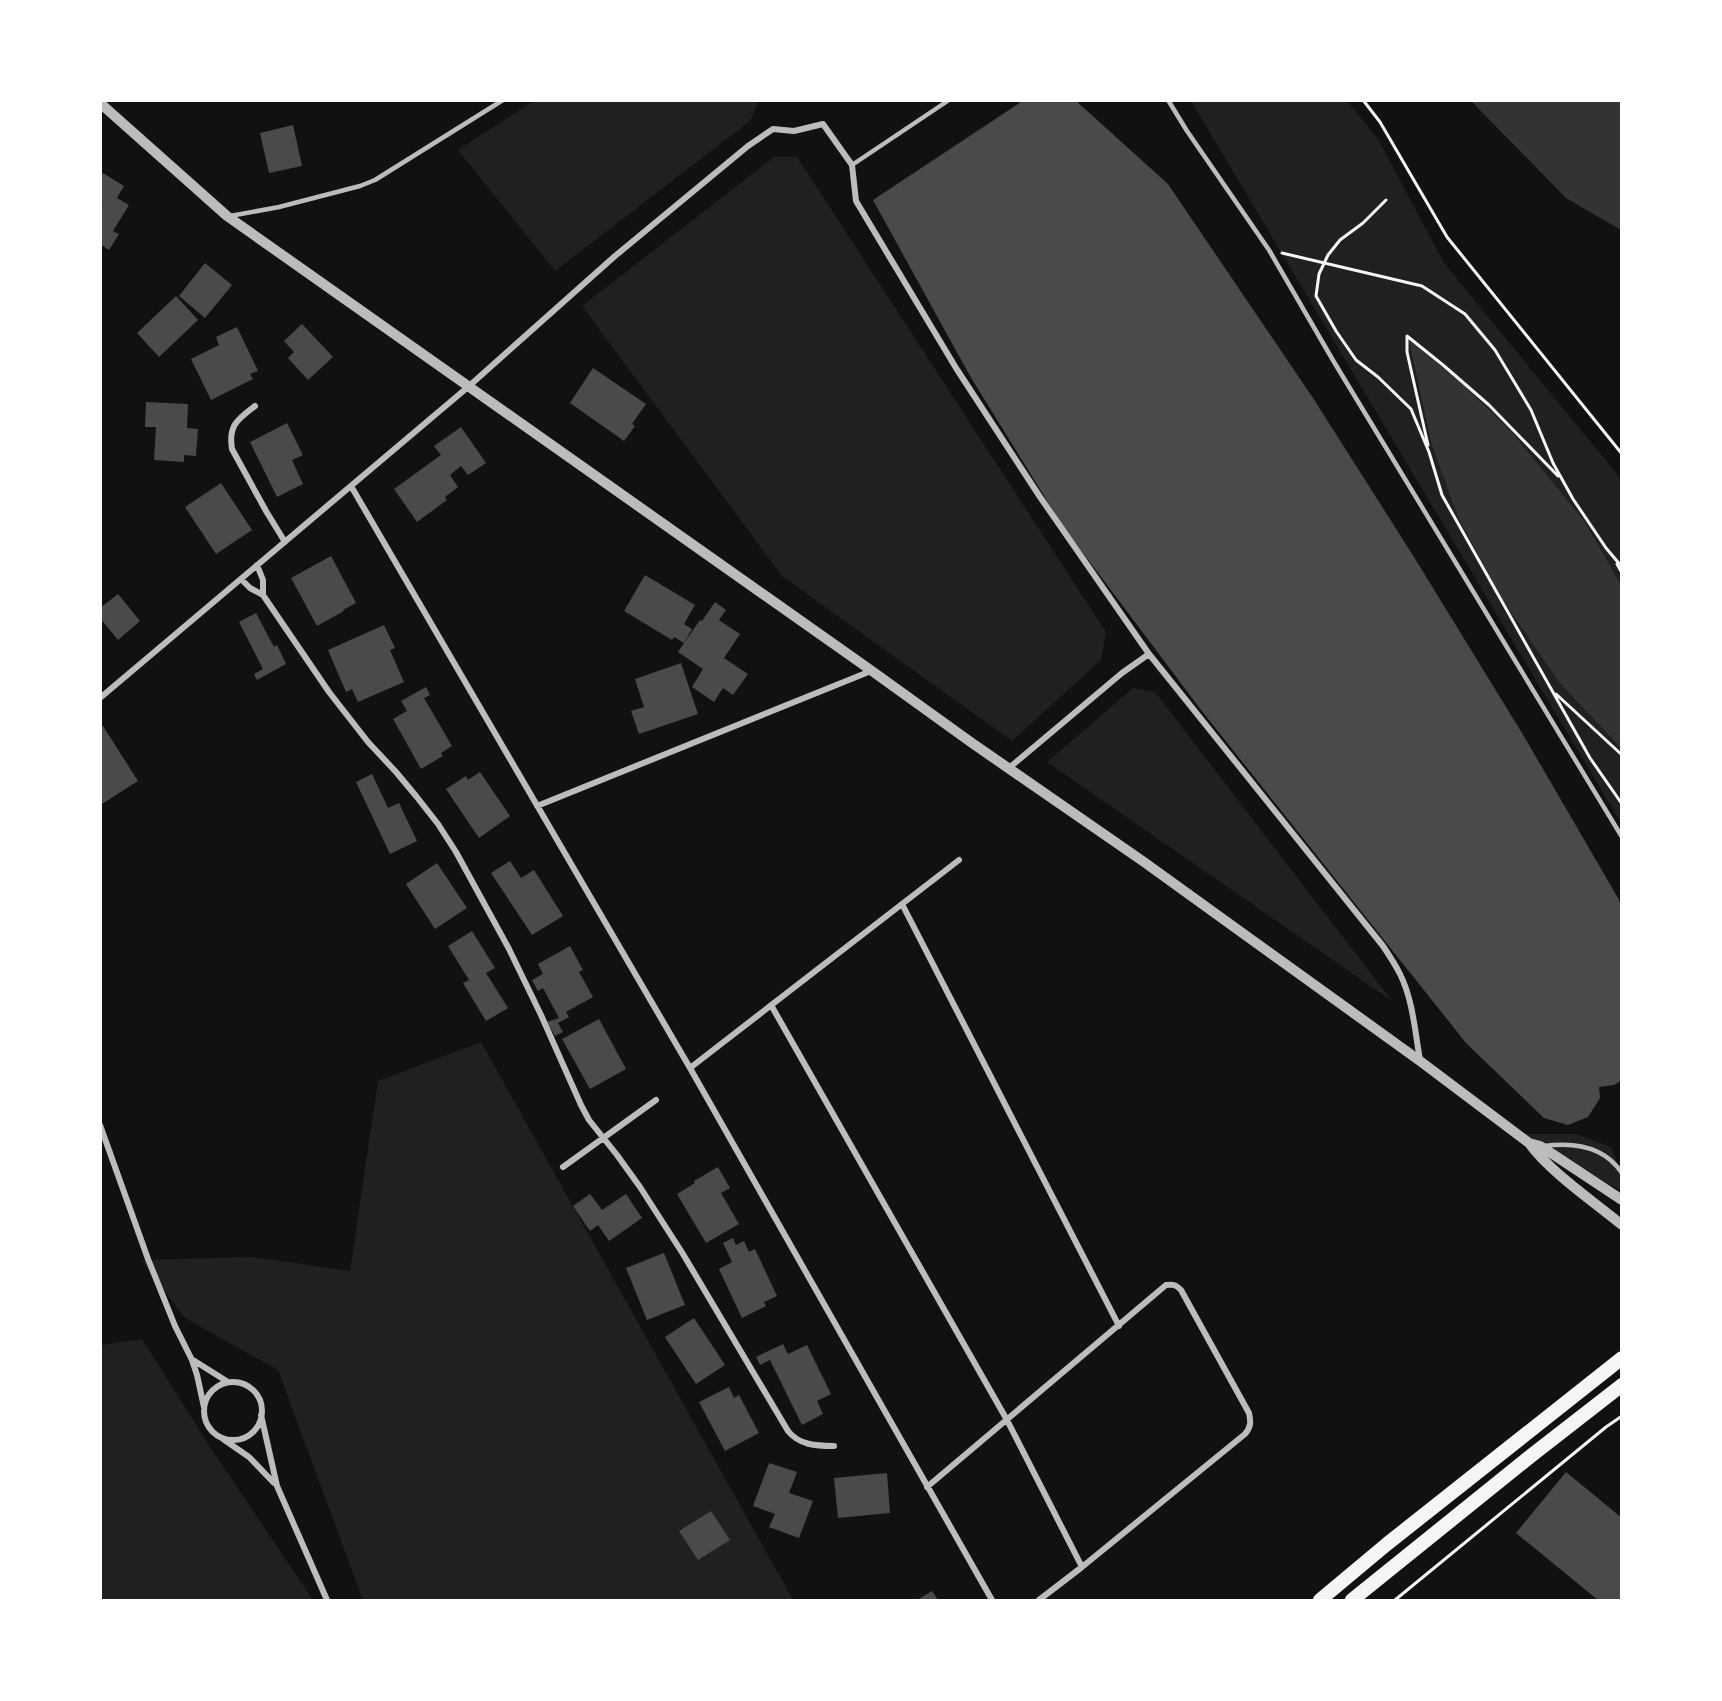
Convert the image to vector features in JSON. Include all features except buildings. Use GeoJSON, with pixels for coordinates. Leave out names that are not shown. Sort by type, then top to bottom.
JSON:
{"type":"FeatureCollection","features":[{"type":"Feature","properties":{"kind":"main road"},"geometry":{"type":"LineString","coordinates":[[1320,1600],[1387,1544],[1622,1358]]}},
{"type":"Feature","properties":{"kind":"main road"},"geometry":{"type":"LineString","coordinates":[[1352,1600],[1622,1385]]}},
{"type":"Feature","properties":{"kind":"street"},"geometry":{"type":"LineString","coordinates":[[100,103],[227,216],[1144,862],[1420,1061],[1529,1143],[1571,1184],[1622,1225]]}},
{"type":"Feature","properties":{"kind":"street"},"geometry":{"type":"LineString","coordinates":[[100,698],[468,387],[615,256],[705,180],[773,129],[794,130],[823,124],[852,165],[856,201],[956,368],[1040,497],[1149,654],[1393,960],[1409,999],[1420,1061]]}},
{"type":"Feature","properties":{"kind":"street"},"geometry":{"type":"LineString","coordinates":[[255,406],[235,423],[230,439],[232,449],[285,542]]}},
{"type":"Feature","properties":{"kind":"street"},"geometry":{"type":"LineString","coordinates":[[351,486],[690,1068],[992,1600]]}},
{"type":"Feature","properties":{"kind":"street"},"geometry":{"type":"LineString","coordinates":[[257,565],[263,580],[263,595]]}},
{"type":"Feature","properties":{"kind":"street"},"geometry":{"type":"LineString","coordinates":[[240,579],[263,595],[329,692],[438,824],[508,947],[589,1120],[640,1187],[683,1254],[788,1431],[806,1444],[834,1446]]}},
{"type":"Feature","properties":{"kind":"street"},"geometry":{"type":"LineString","coordinates":[[1009,768],[1122,673],[1149,654]]}},
{"type":"Feature","properties":{"kind":"street"},"geometry":{"type":"LineString","coordinates":[[537,806],[872,671]]}},
{"type":"Feature","properties":{"kind":"street"},"geometry":{"type":"LineString","coordinates":[[690,1068],[959,860]]}},
{"type":"Feature","properties":{"kind":"street"},"geometry":{"type":"LineString","coordinates":[[902,904],[1119,1326]]}},
{"type":"Feature","properties":{"kind":"street"},"geometry":{"type":"LineString","coordinates":[[771,1005],[1007,1420],[1082,1568]]}},
{"type":"Feature","properties":{"kind":"street"},"geometry":{"type":"LineString","coordinates":[[563,1167],[656,1100]]}},
{"type":"Feature","properties":{"kind":"street"},"geometry":{"type":"LineString","coordinates":[[100,1125],[148,1259],[175,1326],[192,1360],[207,1425],[213,1432],[249,1457],[277,1486]]}},
{"type":"Feature","properties":{"kind":"street"},"geometry":{"type":"LineString","coordinates":[[1529,1143],[1540,1146],[1622,1200]]}},
{"type":"Feature","properties":{"kind":"street"},"geometry":{"type":"LineString","coordinates":[[927,1487],[1166,1285],[1177,1286],[1249,1413],[1250,1428],[1082,1568],[1039,1600]]}},
{"type":"Feature","properties":{"kind":"street"},"geometry":{"type":"LineString","coordinates":[[192,1360],[228,1382]]}},
{"type":"Feature","properties":{"kind":"street"},"geometry":{"type":"LineString","coordinates":[[204,1407],[212,1391],[228,1382],[245,1385],[258,1397],[261,1415],[254,1431],[238,1439],[229,1440],[220,1437]]}},
{"type":"Feature","properties":{"kind":"street"},"geometry":{"type":"LineString","coordinates":[[261,1415],[277,1486],[327,1600]]}},
{"type":"Feature","properties":{"kind":"lane"},"geometry":{"type":"LineString","coordinates":[[227,216],[279,207],[375,180],[495,102],[503,100]]}},
{"type":"Feature","properties":{"kind":"lane"},"geometry":{"type":"LineString","coordinates":[[852,165],[949,100]]}},
{"type":"Feature","properties":{"kind":"lane"},"geometry":{"type":"LineString","coordinates":[[1168,100],[1269,250],[1334,362],[1622,837]]}},
{"type":"Feature","properties":{"kind":"lane"},"geometry":{"type":"LineString","coordinates":[[1540,1146],[1559,1144],[1584,1146],[1606,1156],[1622,1173]]}},
{"type":"Feature","properties":{"kind":"path"},"geometry":{"type":"LineString","coordinates":[[1363,100],[1380,122],[1447,237],[1622,454]]}},
{"type":"Feature","properties":{"kind":"path"},"geometry":{"type":"LineString","coordinates":[[1386,200],[1363,223],[1340,240],[1319,274],[1316,297],[1356,360],[1411,409],[1430,454]]}},
{"type":"Feature","properties":{"kind":"path"},"geometry":{"type":"LineString","coordinates":[[1269,250],[1324,264],[1375,273],[1422,286],[1465,314],[1495,350],[1531,410],[1553,463],[1573,499],[1622,573]]}},
{"type":"Feature","properties":{"kind":"path"},"geometry":{"type":"LineString","coordinates":[[1562,479],[1489,405],[1407,336],[1407,352],[1430,454],[1442,495],[1590,758],[1622,804]]}},
{"type":"Feature","properties":{"kind":"path"},"geometry":{"type":"LineString","coordinates":[[1614,558],[1622,567]]}},
{"type":"Feature","properties":{"kind":"path"},"geometry":{"type":"LineString","coordinates":[[1552,691],[1622,755]]}},
{"type":"Feature","properties":{"kind":"path"},"geometry":{"type":"LineString","coordinates":[[1395,1600],[1622,1416]]}},
{"type":"Feature","properties":{"kind":"shaded area"},"geometry":{"type":"Polygon","coordinates":[[[535,100],[759,101],[750,121],[555,271],[458,150],[535,100]]]}},
{"type":"Feature","properties":{"kind":"shaded area"},"geometry":{"type":"Polygon","coordinates":[[[1191,101],[1347,101],[1378,139],[1444,263],[1621,479],[1621,823],[1191,101]]]}},
{"type":"Feature","properties":{"kind":"shaded area"},"geometry":{"type":"Polygon","coordinates":[[[1471,101],[1621,101],[1621,230],[1566,198],[1471,101]]]}},
{"type":"Feature","properties":{"kind":"shaded area"},"geometry":{"type":"Polygon","coordinates":[[[774,157],[797,157],[1106,632],[1101,660],[1012,741],[782,576],[582,306],[774,157]]]}},
{"type":"Feature","properties":{"kind":"shaded area"},"geometry":{"type":"Polygon","coordinates":[[[1409,340],[1461,383],[1510,430],[1585,522],[1621,585],[1621,748],[1559,682],[1502,599],[1458,517],[1431,442],[1409,340]]]}},
{"type":"Feature","properties":{"kind":"shaded area"},"geometry":{"type":"Polygon","coordinates":[[[1133,688],[1155,692],[1392,1001],[1047,762],[1133,688]]]}},
{"type":"Feature","properties":{"kind":"shaded area"},"geometry":{"type":"Polygon","coordinates":[[[481,1042],[793,1600],[363,1600],[278,1370],[185,1318],[141,1260],[253,1257],[350,1271],[378,1081],[481,1042]]]}},
{"type":"Feature","properties":{"kind":"shaded area"},"geometry":{"type":"Polygon","coordinates":[[[1520,1134],[1577,1134],[1611,1147],[1621,1174],[1621,1191],[1520,1134]]]}},
{"type":"Feature","properties":{"kind":"shaded area"},"geometry":{"type":"Polygon","coordinates":[[[142,1339],[208,1444],[313,1600],[101,1600],[101,1345],[142,1339]]]}}]}
